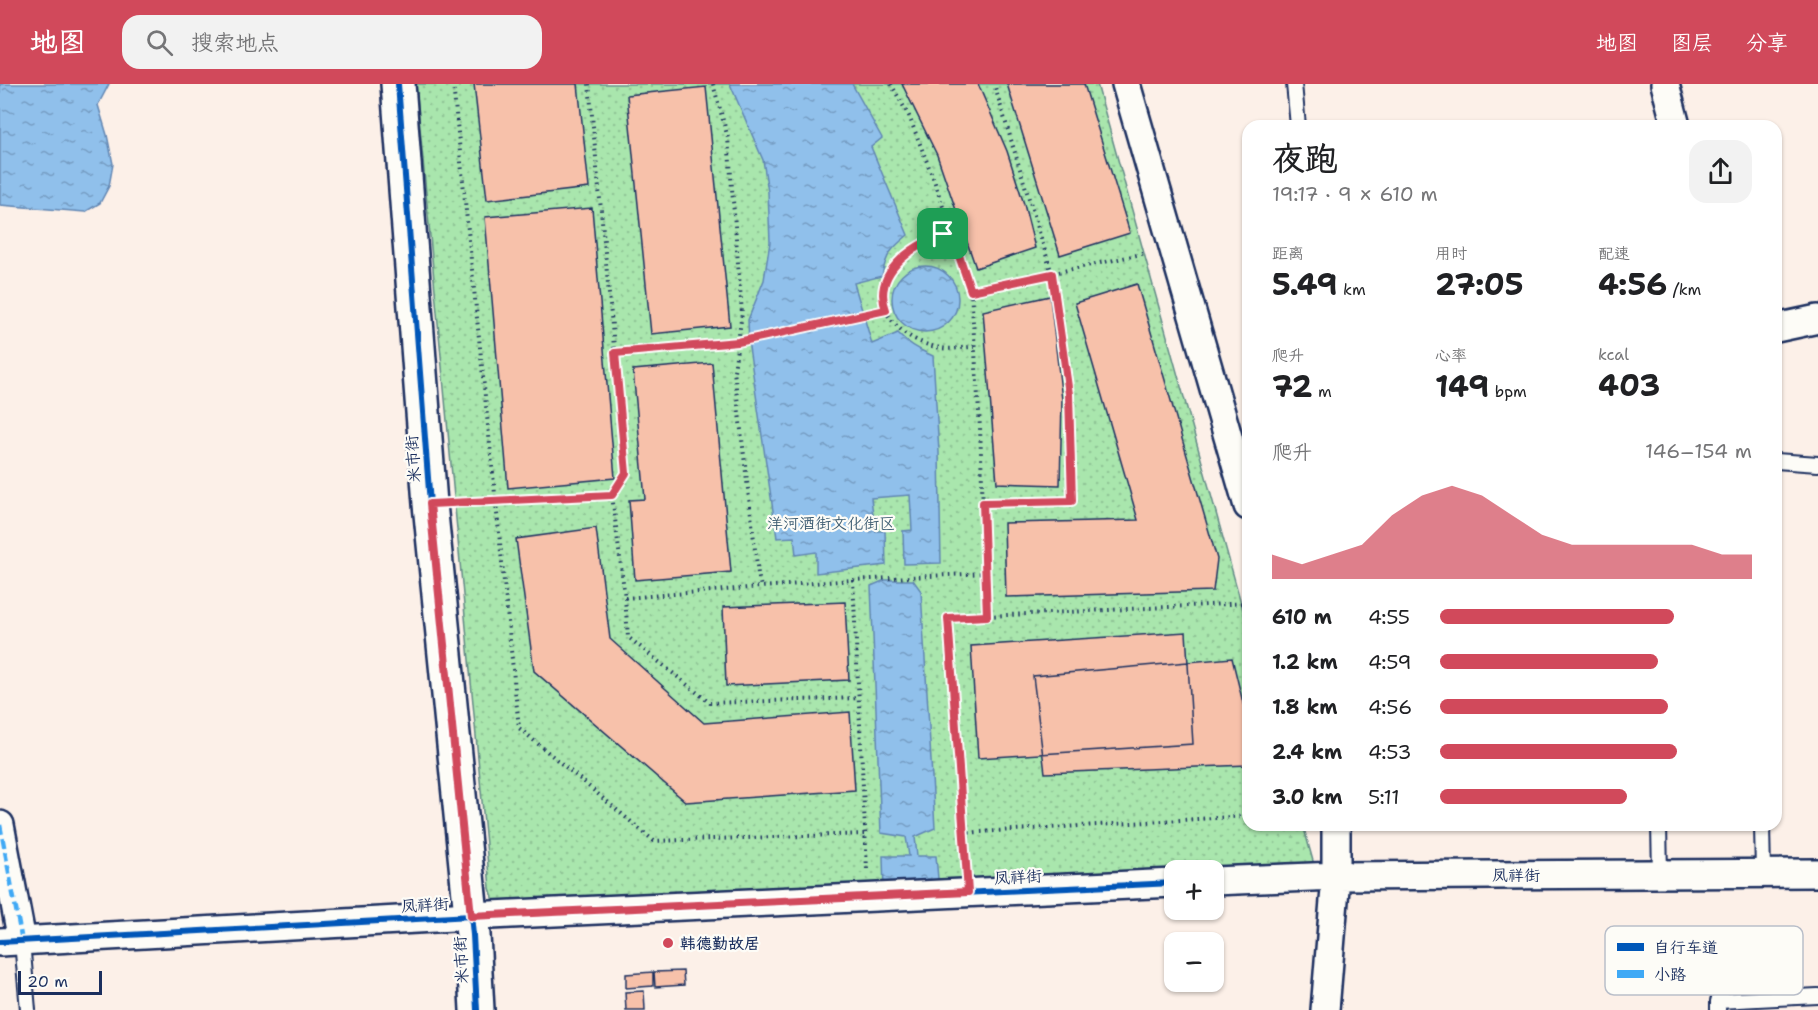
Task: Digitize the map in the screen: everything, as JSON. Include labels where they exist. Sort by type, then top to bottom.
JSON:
[{"type":"street","name":"米市街","points":[[398,84],[430,504],[471,916],[477,1010]]},
{"type":"street","points":[[1126,84],[1242,485]]},
{"type":"street","points":[[1665,84],[1674,120]]},
{"type":"street","points":[[1782,327],[1818,319]]},
{"type":"street","points":[[0,825],[11,942]]},
{"type":"street","points":[[1324,1010],[1336,871],[1337,831]]},
{"type":"street","name":"凤祥街","points":[[1224,880],[1336,871],[1818,873]]},
{"type":"street","name":"凤祥街","points":[[11,942],[471,916],[1164,883]]},
{"type":"lane","points":[[1294,84],[1297,120]]},
{"type":"lane","points":[[1782,461],[1818,464]]},
{"type":"lane","points":[[1659,831],[1660,874]]},
{"type":"lane","points":[[1762,831],[1763,873]]},
{"type":"lane","points":[[11,942],[28,1010]]},
{"type":"lane","points":[[1718,1010],[1718,1001],[1818,996]]},
{"type":"path","points":[[453,84],[519,728],[654,841],[866,834]]},
{"type":"path","points":[[589,84],[626,473],[612,495],[628,637],[710,703],[859,698]]},
{"type":"path","points":[[713,84],[728,138],[742,313],[734,372],[761,586]]},
{"type":"path","points":[[891,84],[909,116],[934,180],[971,291],[987,616]]},
{"type":"path","points":[[983,503],[1072,501],[1069,394],[1052,274],[994,84]]},
{"type":"path","points":[[951,232],[928,241],[900,259],[883,287],[882,299],[890,320],[903,332],[918,341],[942,348],[974,347]]},
{"type":"path","points":[[971,291],[1173,247]]},
{"type":"path","points":[[615,353],[738,342],[886,310]]},
{"type":"path","points":[[430,504],[612,495]]},
{"type":"path","points":[[624,598],[761,586],[986,573]]},
{"type":"path","points":[[853,580],[867,897]]},
{"type":"path","points":[[968,892],[948,618],[1242,603]]},
{"type":"path","points":[[963,833],[1242,816]]},
{"type":"green space","name":"洋河酒街文化街区","points":[[416,84],[1097,84],[1242,606],[1242,831],[1305,831],[1318,879],[1224,871],[1224,860],[1164,860],[1164,871],[500,920],[490,888]]},
{"type":"water","points":[[0,84],[109,84],[98,105],[113,164],[109,186],[100,203],[85,212],[0,205]]},
{"type":"water","points":[[730,84],[852,84],[882,138],[871,147],[908,235],[890,252],[882,276],[854,283],[872,344],[898,333],[914,346],[933,356],[939,452],[941,563],[904,564],[903,531],[912,530],[910,495],[871,498],[875,531],[885,531],[886,565],[816,573],[816,552],[796,555],[794,537],[777,538],[749,347],[748,320],[764,280],[770,242],[768,192],[763,160]]},
{"type":"water","points":[[925,266],[938,269],[948,276],[955,286],[958,299],[955,312],[948,322],[938,329],[925,332],[912,329],[902,322],[895,312],[892,299],[895,286],[902,276],[912,269]]},
{"type":"water","points":[[885,580],[913,580],[921,591],[935,828],[915,837],[917,856],[936,856],[939,890],[884,893],[883,856],[909,856],[906,837],[881,833],[871,586]]},
{"type":"building","points":[[474,84],[578,84],[589,188],[487,200]]},
{"type":"building","points":[[902,84],[978,84],[1007,151],[1035,248],[976,268],[937,155]]},
{"type":"building","points":[[1007,84],[1084,84],[1130,233],[1060,255]]},
{"type":"building","points":[[706,87],[730,326],[651,334],[627,95]]},
{"type":"building","points":[[592,208],[615,478],[508,488],[485,217]]},
{"type":"building","points":[[1137,284],[1217,559],[1213,591],[1006,597],[1004,523],[1138,520],[1075,303]]},
{"type":"building","points":[[1050,296],[1062,400],[1060,485],[997,483],[983,311]]},
{"type":"building","points":[[712,363],[731,572],[635,580],[629,500],[645,499],[633,370]]},
{"type":"building","points":[[596,528],[610,639],[704,723],[850,712],[855,790],[686,802],[534,671],[516,539]]},
{"type":"building","points":[[845,602],[849,680],[726,686],[723,607]]},
{"type":"building","points":[[1186,632],[1193,744],[978,758],[971,646]]},
{"type":"building","points":[[1232,658],[1242,699],[1242,765],[1045,773],[1033,676]]},
{"type":"building","points":[[683,971],[684,985],[655,987],[654,972]]},
{"type":"building","points":[[653,972],[653,986],[626,988],[626,974]]},
{"type":"building","points":[[644,991],[645,1010],[626,1010],[625,992]]},
{"type":"marked path","points":[[0,825],[22,941]]},
{"type":"cycle path","points":[[398,84],[430,504],[473,935],[477,1010]]},
{"type":"cycle path","points":[[0,942],[471,916],[1164,883]]},
{"type":"place","name":"韩德勤故居","points":[[668,943]]},
{"type":"route","points":[[951,232],[971,291],[1052,274],[1069,394],[1072,501],[983,503],[987,616],[948,618],[968,892],[471,916],[430,504],[612,495],[626,473],[615,353],[738,342],[886,310],[882,299],[883,287],[900,259],[917,247],[943,234],[951,232]]}]
